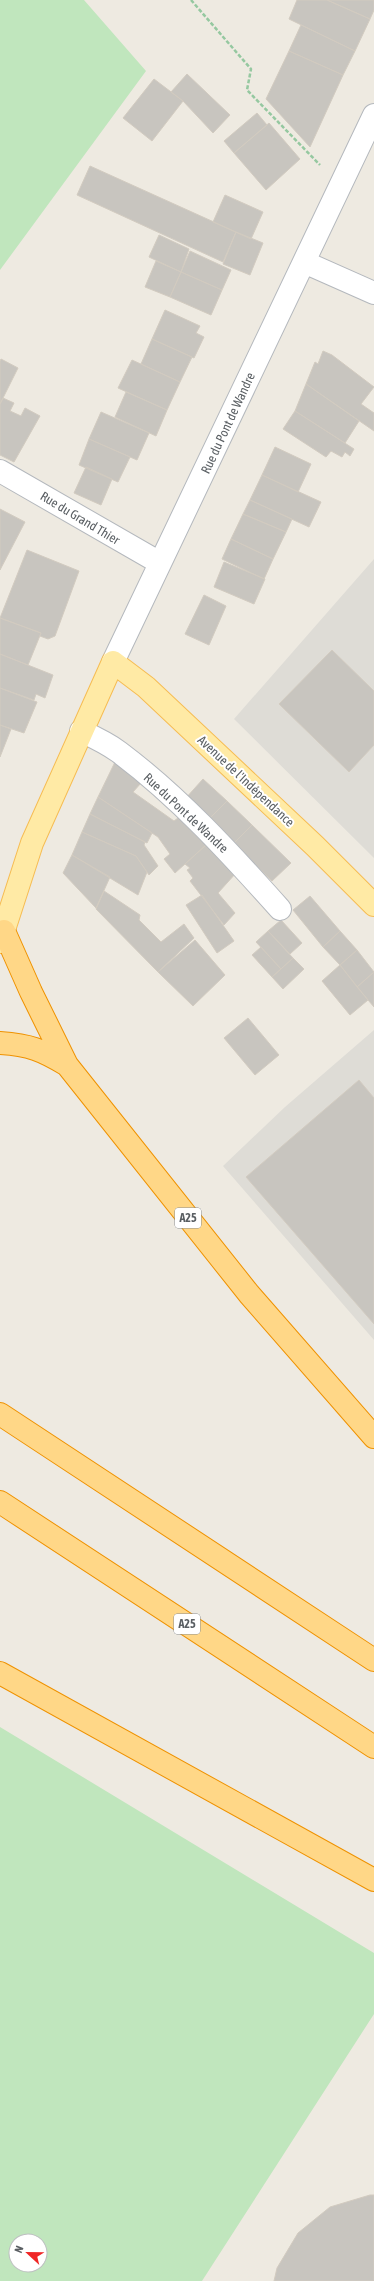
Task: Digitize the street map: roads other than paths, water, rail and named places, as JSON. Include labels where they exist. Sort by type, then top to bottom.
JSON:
[{"type":"highway","name":"A25","points":[[1,936],[31,992],[67,1065],[249,1294],[374,1437]]},
{"type":"highway","name":"A25","points":[[0,1043],[43,1051],[67,1065]]},
{"type":"highway","points":[[0,1414],[374,1660]]},
{"type":"highway","name":"A25","points":[[0,1502],[374,1747]]},
{"type":"highway","points":[[0,1673],[374,1880]]},
{"type":"main road","name":"Rue du Pont de Wandre","points":[[1,936],[32,843],[113,662]]},
{"type":"main road","name":"Avenue de l'Indépendance","points":[[113,662],[146,687],[315,846],[374,905]]},
{"type":"street","name":"Rue du Pont de Wandre","points":[[113,662],[374,115]]},
{"type":"street","points":[[304,262],[374,293]]},
{"type":"street","name":"Rue du Grand Thier","points":[[0,471],[160,563]]},
{"type":"street","name":"Rue du Pont de Wandre","points":[[82,731],[118,751],[177,800],[245,869],[280,908]]}]
